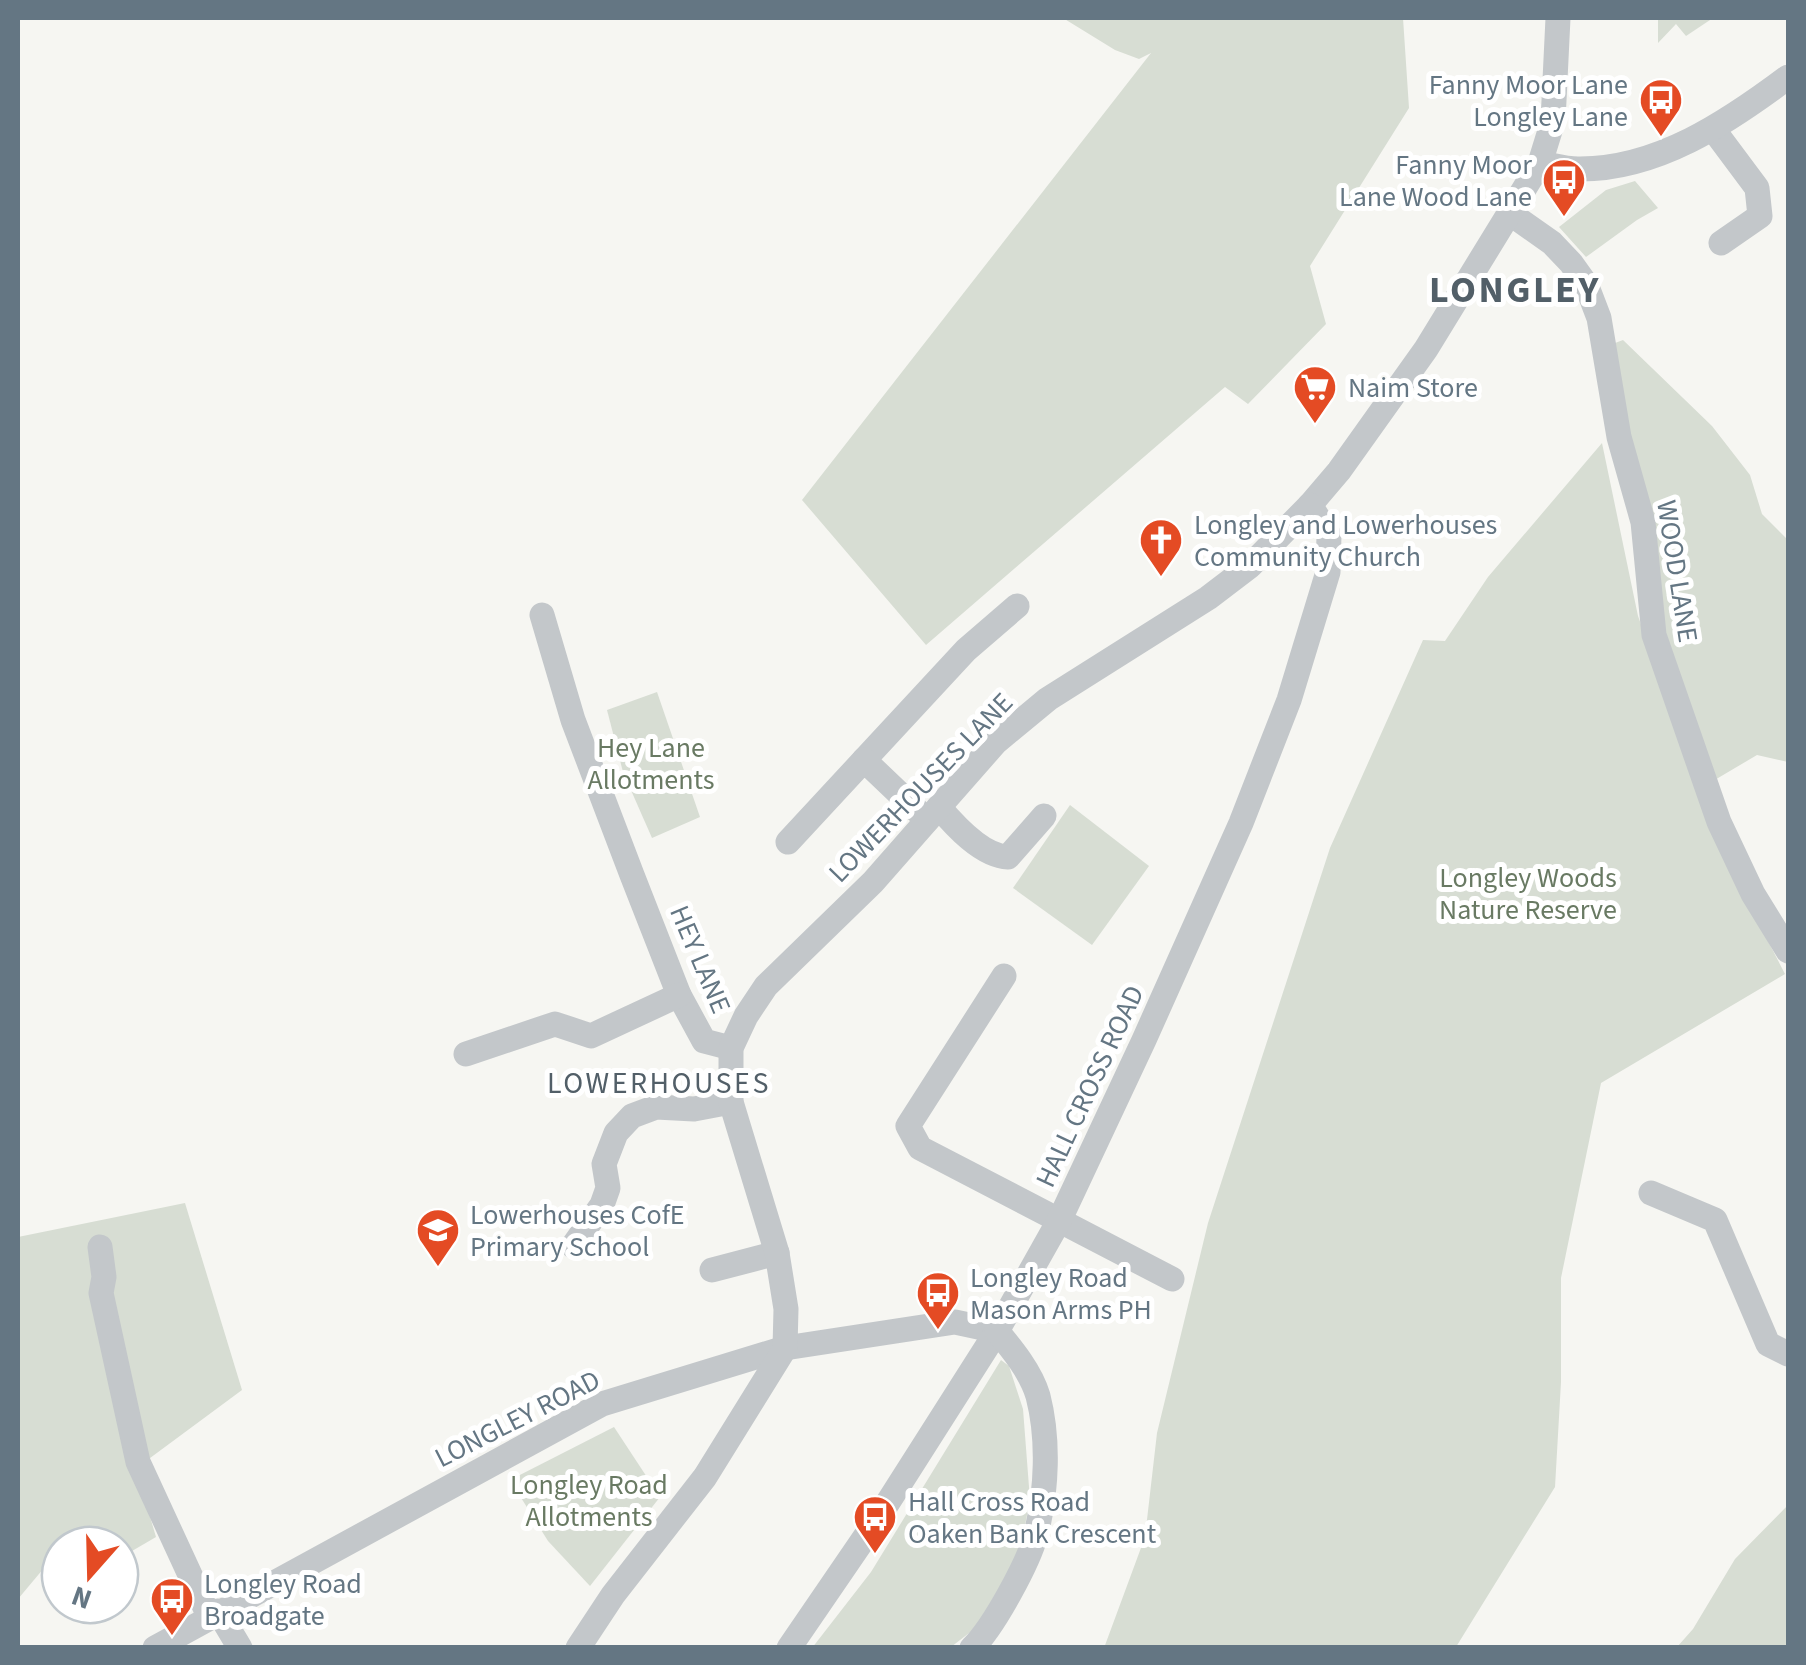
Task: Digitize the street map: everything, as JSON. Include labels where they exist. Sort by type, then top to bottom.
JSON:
[{"type":"street","name":"LOWERHOUSES LANE","points":[[730,1048],[766,986],[872,882],[996,742],[1048,699],[1208,598],[1250,566],[1310,506],[1382,415],[1540,163],[1553,121],[1558,18]]},
{"type":"street","points":[[1540,163],[1579,169],[1633,161],[1679,146],[1713,129],[1780,83],[1788,111]]},
{"type":"street","points":[[1713,129],[1757,188],[1760,216],[1721,242]]},
{"type":"street","name":"WOOD LANE","points":[[1510,214],[1552,242],[1571,263],[1586,284],[1600,318],[1619,438],[1643,522],[1654,635],[1719,822],[1753,894],[1788,951]]},
{"type":"street","name":"HALL CROSS ROAD","points":[[788,1648],[878,1518],[996,1331],[1060,1220],[1241,824],[1289,700],[1328,572],[1329,535],[1310,506]]},
{"type":"street","points":[[788,842],[966,650],[1017,606]]},
{"type":"street","name":"HEY LANE","points":[[542,615],[573,720],[679,995],[704,1041],[730,1048]]},
{"type":"street","points":[[864,760],[933,814],[1002,858],[1008,857],[1044,816]]},
{"type":"street","points":[[1004,976],[908,1126],[920,1148],[1172,1280]]},
{"type":"street","points":[[466,1054],[555,1024],[591,1036],[679,995]]},
{"type":"street","points":[[578,1648],[613,1594],[705,1477],[785,1348],[786,1309],[776,1254],[731,1102],[730,1048]]},
{"type":"street","points":[[573,1246],[602,1205],[608,1188],[604,1164],[616,1134],[632,1116],[656,1106],[694,1109],[731,1102]]},
{"type":"street","points":[[1651,1192],[1715,1220],[1768,1344],[1788,1354]]},
{"type":"street","points":[[100,1247],[102,1293],[138,1462],[213,1614],[240,1648]]},
{"type":"street","points":[[712,1270],[776,1254]]},
{"type":"street","name":"LONGLEY ROAD","points":[[155,1648],[602,1404],[785,1348],[955,1322],[996,1331]]},
{"type":"street","points":[[972,1648],[1003,1605],[1036,1536],[1046,1455],[1037,1393],[1015,1352],[996,1331]]},
{"type":"green space","points":[[1063,18],[1403,18],[1409,108],[1310,266],[1326,324],[1248,404],[1225,387],[926,645],[802,500],[1151,53],[1139,59],[1115,50]]},
{"type":"green space","points":[[1658,18],[1713,18],[1686,36],[1676,24],[1658,43]]},
{"type":"green space","points":[[1635,181],[1658,208],[1586,257],[1559,227],[1606,190]]},
{"type":"green space","points":[[1623,340],[1712,426],[1750,475],[1762,514],[1788,540],[1788,762],[1757,755],[1713,781],[1657,623],[1602,348]]},
{"type":"green space","name":"Longley Woods Nature Reserve","points":[[1602,443],[1638,616],[1743,893],[1785,974],[1601,1083],[1561,1278],[1555,1487],[1456,1647],[1104,1648],[1145,1537],[1157,1433],[1208,1223],[1330,848],[1423,640],[1445,641],[1488,577]]},
{"type":"green space","name":"Hey Lane Allotments","points":[[657,692],[700,817],[652,838],[623,772],[607,710]]},
{"type":"green space","points":[[1070,805],[1149,866],[1092,945],[1013,888]]},
{"type":"green space","points":[[185,1203],[242,1390],[146,1461],[145,1500],[156,1537],[140,1546],[140,1525],[40,1525],[40,1573],[18,1599],[18,1237]]},
{"type":"green space","points":[[1001,1360],[1009,1366],[1023,1409],[1030,1500],[1020,1550],[1000,1591],[973,1630],[951,1647],[812,1648],[871,1572]]},
{"type":"green space","name":"Longley Road Allotments","points":[[614,1427],[660,1497],[590,1586],[548,1541],[510,1480]]},
{"type":"green space","points":[[1788,1505],[1788,1647],[1677,1647],[1693,1629],[1735,1559]]},
{"type":"place","name":"Fanny Moor Lane Longley Lane","points":[[1661,138]]},
{"type":"place","name":"Fanny Moor Lane Wood Lane","points":[[1564,218]]},
{"type":"place","name":"Naim Store","points":[[1315,425]]},
{"type":"place","name":"Longley and Lowerhouses Community Church","points":[[1161,578]]},
{"type":"place","name":"Lowerhouses CofE Primary School","points":[[438,1268]]},
{"type":"place","name":"Longley Road Mason Arms PH","points":[[938,1331]]},
{"type":"place","name":"Hall Cross Road Oaken Bank Crescent","points":[[875,1555]]},
{"type":"place","name":"Longley Road Broadgate","points":[[172,1637]]},
{"type":"district","name":"LONGLEY","points":[[1515,289]]},
{"type":"district","name":"LOWERHOUSES","points":[[659,1083]]}]
